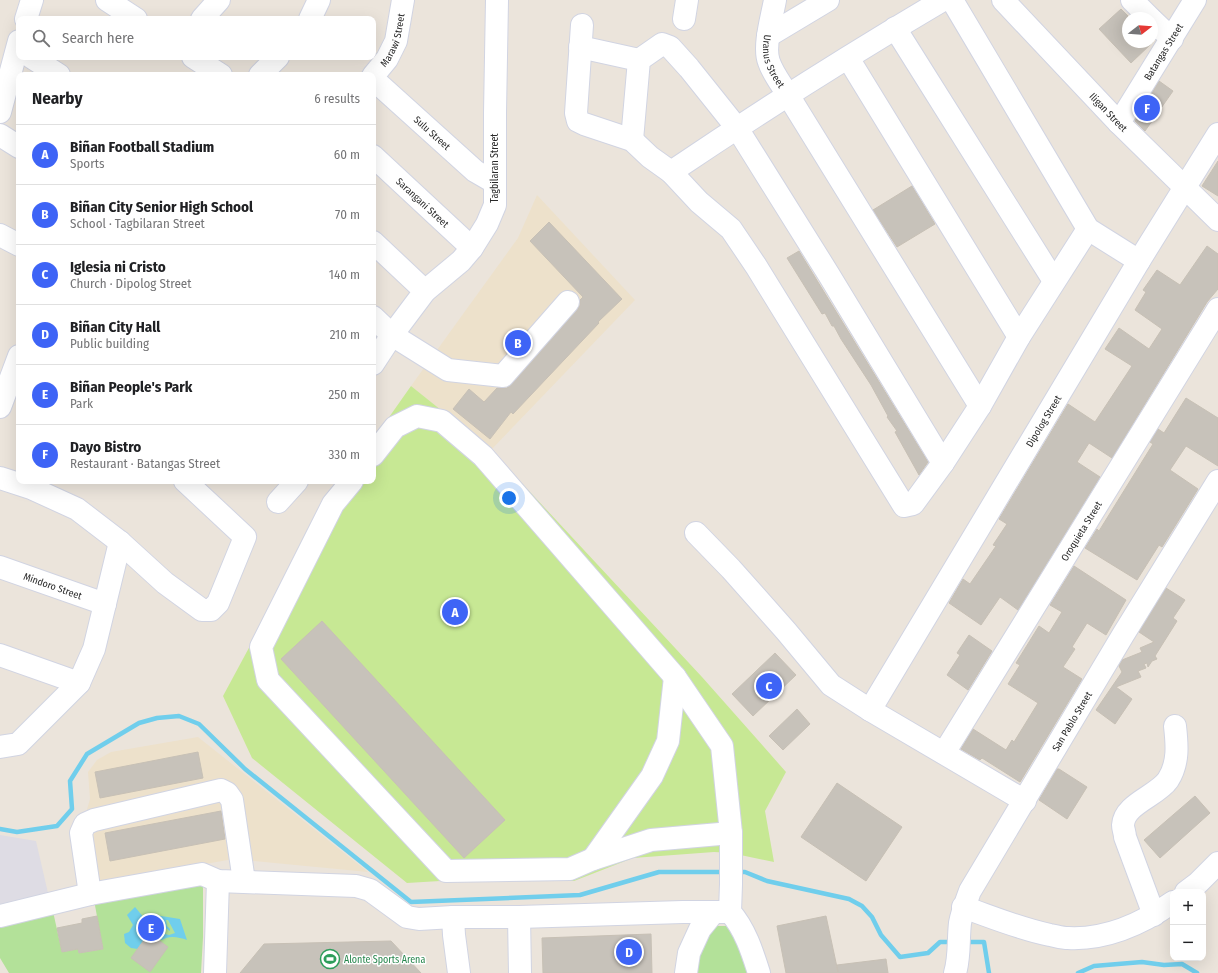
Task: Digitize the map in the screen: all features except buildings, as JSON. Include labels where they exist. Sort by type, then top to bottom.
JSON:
[{"type":"street","points":[[27,16],[32,0]]},
{"type":"street","points":[[107,0],[131,16]]},
{"type":"street","points":[[205,16],[218,0]]},
{"type":"street","points":[[311,16],[319,0]]},
{"type":"street","name":"Marawi Street","points":[[376,73],[388,59],[396,41],[403,0]]},
{"type":"street","name":"Tagbilaran Street","points":[[376,359],[392,335],[426,291],[461,262],[472,248],[487,224],[495,204],[494,182],[497,0]]},
{"type":"street","name":"Uranus Street","points":[[775,0],[768,36],[767,55],[769,63],[980,406]]},
{"type":"street","points":[[768,36],[828,0]]},
{"type":"street","points":[[671,172],[788,95],[895,28],[943,0]]},
{"type":"street","points":[[952,0],[1088,229],[1139,262]]},
{"type":"street","name":"Iligan Street","points":[[1003,0],[1119,123],[1218,220]]},
{"type":"street","points":[[1132,0],[1144,12]]},
{"type":"street","name":"Batangas Street","points":[[1119,123],[1195,0]]},
{"type":"street","points":[[582,25],[576,113],[578,121],[632,140],[650,157],[671,172],[699,202],[732,229],[904,506],[913,504],[943,463],[980,406],[1054,281],[1088,229]]},
{"type":"street","points":[[1158,26],[1172,39]]},
{"type":"street","points":[[895,28],[1054,281]]},
{"type":"street","points":[[580,47],[639,60],[662,44],[670,47],[689,68],[737,128],[829,275],[943,463]]},
{"type":"street","points":[[848,58],[1020,337]]},
{"type":"street","points":[[0,112],[18,60]]},
{"type":"street","points":[[38,60],[55,72]]},
{"type":"street","points":[[198,60],[216,72]]},
{"type":"street","points":[[263,72],[275,60]]},
{"type":"street","points":[[632,140],[639,60]]},
{"type":"street","name":"Sulu Street","points":[[376,80],[475,171],[494,182]]},
{"type":"street","name":"Dipolog Street","points":[[870,710],[1139,262],[1218,134]]},
{"type":"street","points":[[0,135],[16,145]]},
{"type":"street","name":"Sarangani Street","points":[[376,159],[472,248]]},
{"type":"street","points":[[0,235],[16,243]]},
{"type":"street","points":[[376,245],[426,291]]},
{"type":"street","points":[[376,321],[392,335],[448,370],[503,376],[568,302]]},
{"type":"street","name":"Oroquieta Street","points":[[944,753],[1218,309]]},
{"type":"street","points":[[8,396],[16,367]]},
{"type":"street","points":[[376,451],[396,427],[417,416],[442,421],[484,456],[675,677],[722,746],[731,843],[731,884],[721,912],[700,929],[689,953],[686,973]]},
{"type":"street","points":[[0,478],[16,483]]},
{"type":"street","name":"San Pablo Street","points":[[956,968],[962,916],[970,891],[1218,480]]},
{"type":"street","points":[[19,484],[31,488],[77,509],[120,542],[165,583],[202,610],[211,610],[218,602],[245,537],[188,484]]},
{"type":"street","points":[[278,502],[292,484]]},
{"type":"street","points":[[350,484],[333,504],[262,647],[268,680],[446,871],[570,869],[593,859],[651,840],[731,843]]},
{"type":"street","points":[[696,533],[741,580],[831,685],[870,710],[1024,801]]},
{"type":"street","points":[[0,747],[18,744],[78,683],[94,648],[120,542]]},
{"type":"street","name":"Mindoro Street","points":[[0,567],[105,604]]},
{"type":"street","points":[[0,655],[78,683]]},
{"type":"street","points":[[593,859],[652,776],[668,741],[675,677]]},
{"type":"street","points":[[1154,915],[1125,837],[1123,825],[1125,816],[1131,809],[1158,790],[1168,780],[1176,758],[1178,747],[1175,726]]},
{"type":"street","points":[[90,894],[81,833],[85,824],[94,820],[221,790],[227,793],[232,800],[244,881]]},
{"type":"street","points":[[1190,889],[1218,863]]},
{"type":"street","points":[[0,916],[90,894],[202,874],[218,881],[356,886],[370,890],[407,917],[419,919],[453,917],[518,917],[721,912],[738,921],[750,946],[759,973]]},
{"type":"street","points":[[216,973],[218,881]]},
{"type":"street","points":[[962,916],[1068,938],[1097,936],[1117,931],[1154,915],[1170,904]]},
{"type":"street","points":[[453,917],[459,973]]},
{"type":"street","points":[[518,917],[520,973]]},
{"type":"shaded area","points":[[537,195],[635,300],[491,450],[411,386],[518,238]]},
{"type":"shaded area","points":[[198,737],[368,872],[233,859],[84,886],[86,813],[90,799],[88,772],[97,760],[111,752]]},
{"type":"shaded area","points":[[0,835],[36,841],[48,893],[0,904]]},
{"type":"green space","points":[[411,386],[491,450],[702,677],[786,772],[765,811],[774,862],[731,853],[714,852],[633,858],[574,881],[440,881],[407,883],[252,758],[223,696],[292,568],[342,484],[376,484],[376,436]]},
{"type":"green space","points":[[203,881],[203,937],[201,973],[9,973],[0,958],[0,920],[52,907],[62,952],[78,949],[79,953],[103,949],[94,900]]},
{"type":"green space","points":[[717,926],[727,926],[735,936],[747,973],[696,973],[705,942]]},
{"type":"water","points":[[135,907],[145,919],[155,915],[180,919],[187,940],[168,937],[162,940],[149,933],[138,949],[131,948],[125,943],[124,934],[129,932],[133,925],[127,915]],"holes":[[[150,920],[157,923],[161,927],[163,926],[170,931],[167,926],[166,920],[168,920],[175,933],[169,935],[165,934],[163,931],[159,933],[149,922]]]},
{"type":"waterway","points":[[0,829],[17,832],[57,826],[72,809],[70,781],[87,754],[139,723],[157,718],[179,716],[199,724],[245,769],[411,902],[580,895],[659,872],[726,872]]},
{"type":"waterway","points":[[737,872],[745,872],[767,881],[849,899],[862,906],[872,917],[881,935],[900,957],[928,953],[940,942],[952,942]]},
{"type":"waterway","points":[[964,942],[984,942],[989,973]]},
{"type":"waterway","points":[[1078,973],[1094,966],[1142,962],[1164,965],[1182,964],[1197,973]]},
{"type":"place","name":"Dayo Bistro","points":[[1147,108]]},
{"type":"place","name":"Biñan City Senior High School","points":[[518,343]]},
{"type":"place","name":"Biñan Football Stadium","points":[[455,612]]},
{"type":"place","name":"Iglesia ni Cristo","points":[[769,686]]},
{"type":"place","name":"Biñan People's Park","points":[[151,928]]},
{"type":"place","name":"Biñan City Hall","points":[[629,952]]},
{"type":"place","name":"Alonte Sports Arena","points":[[330,959]]}]
